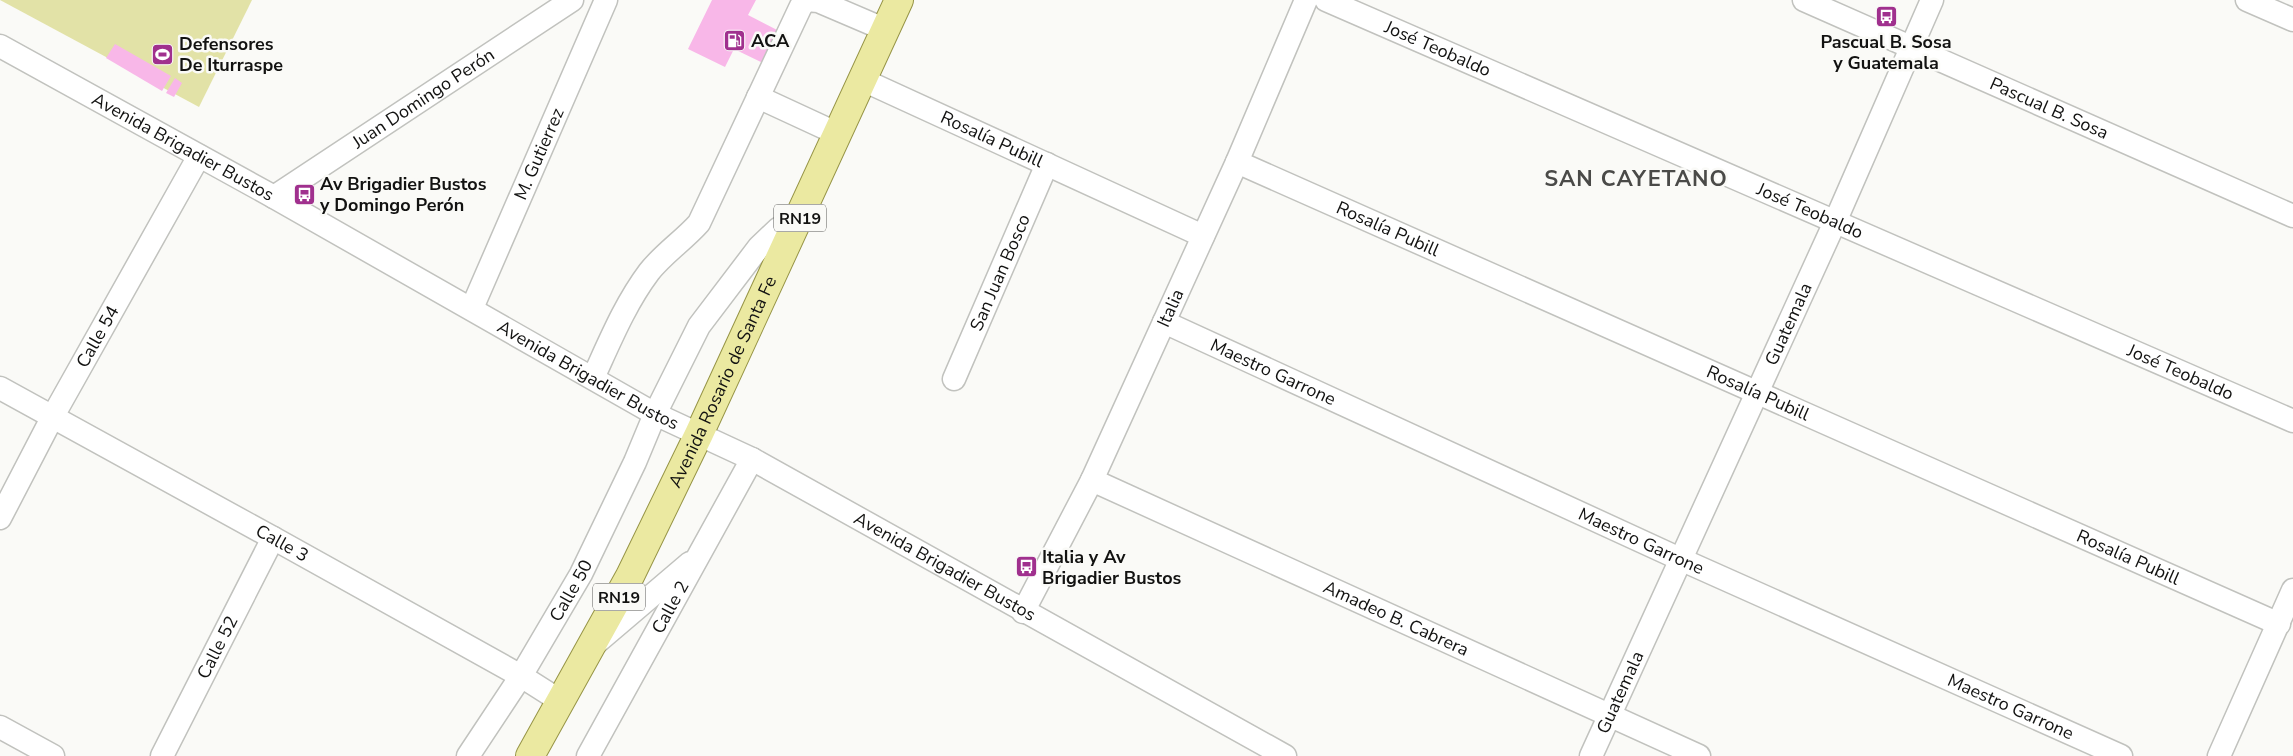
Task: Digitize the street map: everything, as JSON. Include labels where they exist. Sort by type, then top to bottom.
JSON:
[{"type":"main road","name":"Avenida Rosario de Santa Fe","points":[[530,756],[562,702],[630,576],[699,434],[899,0]]},
{"type":"street","name":"Juan Domingo Perón","points":[[274,197],[572,0]]},
{"type":"street","name":"M. Gutierrez","points":[[472,308],[606,0]]},
{"type":"street","points":[[593,378],[626,307],[650,270],[686,239],[699,223],[801,6],[807,0],[818,1],[886,30]]},
{"type":"street","name":"Italia","points":[[1023,612],[1092,480],[1237,162],[1306,0]]},
{"type":"street","name":"José Teobaldo","points":[[1326,0],[2293,421]]},
{"type":"street","name":"Pascual B. Sosa","points":[[1804,0],[2293,216]]},
{"type":"street","name":"Guatemala","points":[[1591,756],[1758,393],[1932,0]]},
{"type":"street","points":[[2248,0],[2293,20]]},
{"type":"street","name":"Avenida Brigadier Bustos","points":[[0,46],[472,308],[655,414],[752,459],[1023,612],[1285,756]]},
{"type":"street","name":"Rosalía Pubill","points":[[863,80],[1203,236]]},
{"type":"street","points":[[758,97],[838,134]]},
{"type":"street","name":"Calle 54","points":[[0,518],[54,416],[199,156]]},
{"type":"street","name":"Rosalía Pubill","points":[[1237,162],[2279,624]]},
{"type":"street","name":"San Juan Bosco","points":[[954,379],[1047,164]]},
{"type":"street","name":"Calle 50","points":[[468,756],[521,676],[581,574],[635,462],[655,414],[699,326],[759,247],[778,229],[800,216]]},
{"type":"street","name":"Maestro Garrone","points":[[1164,322],[1680,560],[2121,756]]},
{"type":"street","name":"Calle 3","points":[[0,388],[54,416],[521,676],[562,702]]},
{"type":"street","name":"Calle 2","points":[[588,756],[752,459]]},
{"type":"street","name":"Amadeo B. Cabrera","points":[[1092,480],[1699,756]]},
{"type":"street","name":"Calle 52","points":[[162,756],[273,538]]},
{"type":"street","points":[[592,646],[701,553]]},
{"type":"street","points":[[2219,756],[2293,590]]},
{"type":"street","points":[[0,727],[53,756]]},
{"type":"green space","name":"Defensores De Iturraspe","points":[[0,0],[252,0],[199,107]]},
{"type":"building","name":"ACA","points":[[712,0],[756,0],[748,15],[783,33],[767,65],[734,49],[725,67],[688,49]]},
{"type":"building","points":[[115,44],[171,76],[162,91],[106,58]]},
{"type":"building","points":[[175,78],[182,83],[174,97],[166,93]]},
{"type":"place","name":"Pascual B. Sosa y Guatemala","points":[[1886,17]]},
{"type":"place","name":"ACA","points":[[735,41]]},
{"type":"place","name":"Defensores De Iturraspe","points":[[163,54]]},
{"type":"place","name":"Av Brigadier Bustos y Domingo Perón","points":[[304,194]]},
{"type":"place","name":"Italia y Av Brigadier Bustos","points":[[1026,567]]},
{"type":"district","name":"SAN CAYETANO","points":[[1636,178]]}]
